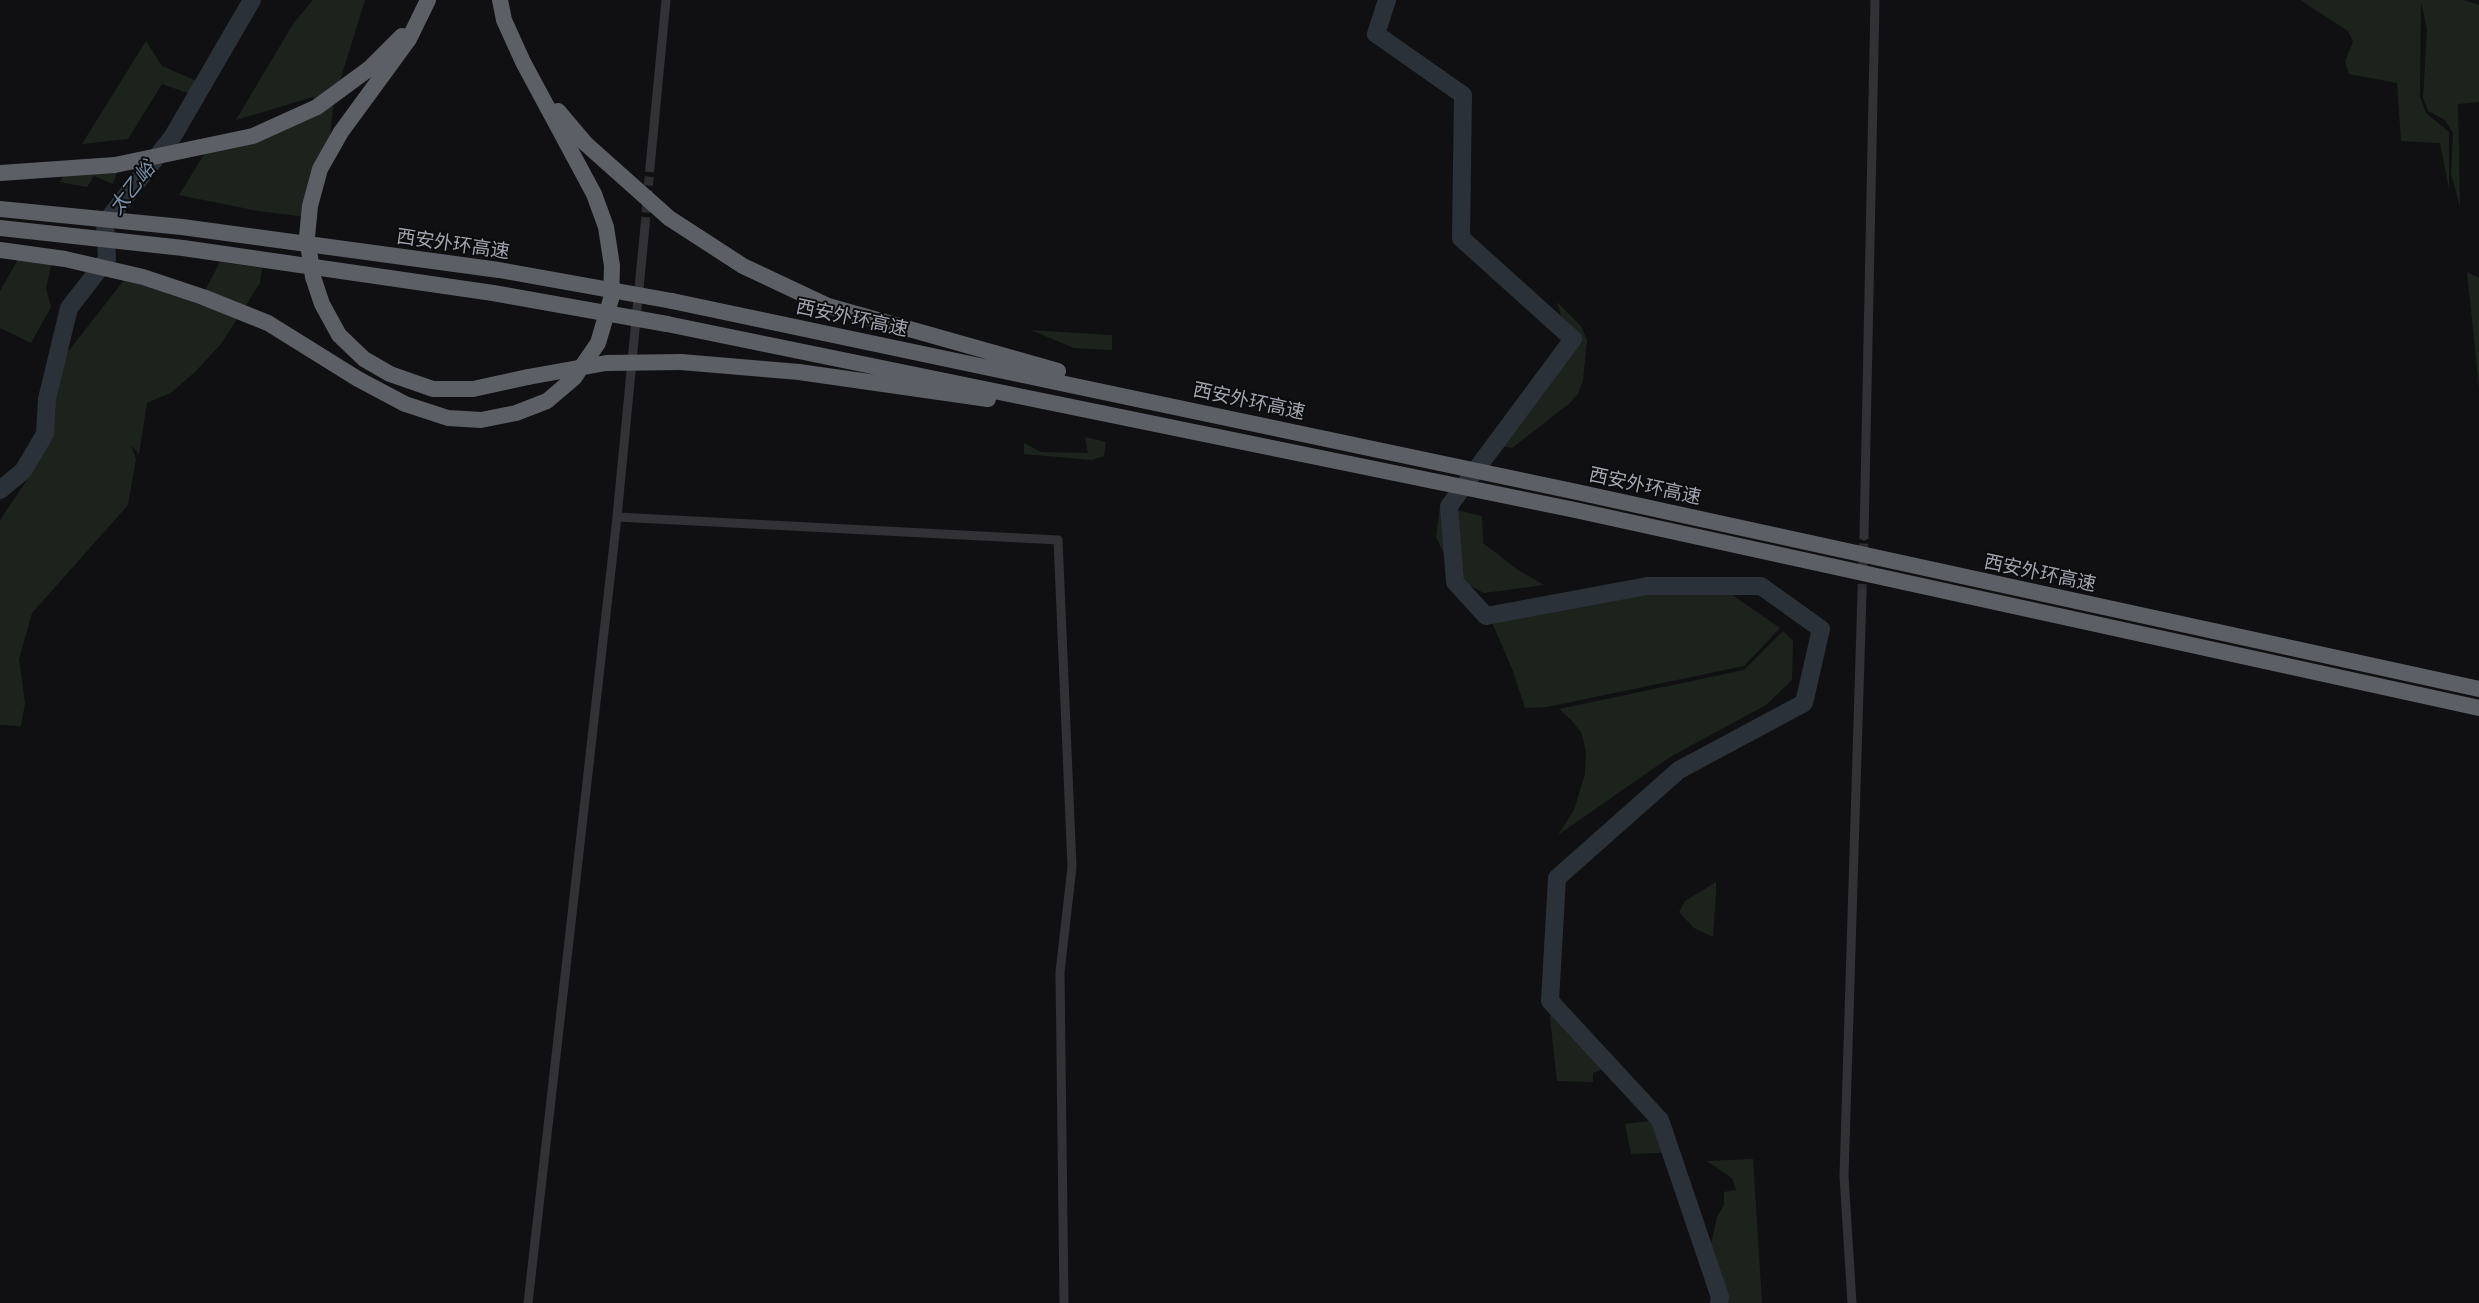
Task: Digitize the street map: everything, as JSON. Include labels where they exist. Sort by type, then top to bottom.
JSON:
[{"type":"highway","points":[[0,173],[114,165],[253,136],[317,107],[370,68],[402,36],[424,0]]},
{"type":"highway","points":[[428,0],[410,39],[341,132],[320,169],[310,206],[307,237],[313,277],[322,304],[339,335],[364,358],[390,374],[433,389],[472,389],[528,377],[606,364],[681,362],[808,373],[1221,436]]},
{"type":"highway","points":[[0,250],[65,259],[143,277],[203,297],[268,323],[358,379],[405,404],[448,418],[481,420],[516,413],[548,401],[574,378],[598,343],[611,299],[612,266],[606,227],[594,194],[524,62],[504,20],[500,0]]},
{"type":"highway","points":[[524,62],[562,116],[604,161],[669,218],[743,266],[828,306],[962,345],[1231,418]]},
{"type":"highway","name":"西安外环高速","points":[[0,208],[182,226],[499,270],[672,301],[1514,478],[2479,689]]},
{"type":"highway","name":"西安外环高速","points":[[0,228],[193,249],[493,293],[667,324],[1511,496],[2479,708]]},
{"type":"street","points":[[650,167],[666,0]]},
{"type":"street","points":[[1864,536],[1875,0]]},
{"type":"street","points":[[528,1303],[617,517],[644,226]]},
{"type":"street","points":[[617,517],[1058,540],[1072,867],[1060,972],[1064,1303]]},
{"type":"street","points":[[1852,1303],[1844,1176],[1862,593]]},
{"type":"shaded area","points":[[313,0],[365,0],[334,100],[326,174],[314,218],[258,211],[179,195],[210,145],[316,112],[313,97],[236,120],[293,24]]},
{"type":"shaded area","points":[[2300,0],[2463,0],[2479,5],[2479,102],[2458,104],[2460,207],[2451,174],[2453,133],[2445,120],[2428,111],[2423,98],[2427,29],[2421,2],[2420,97],[2426,113],[2449,132],[2449,189],[2440,143],[2401,141],[2397,83],[2349,74],[2345,61],[2353,42],[2348,31]]},
{"type":"shaded area","points":[[146,41],[162,66],[206,85],[193,95],[162,84],[128,139],[82,144]]},
{"type":"shaded area","points":[[121,161],[113,184],[94,176],[87,187],[60,182],[69,166]]},
{"type":"shaded area","points":[[20,256],[52,261],[46,288],[51,307],[31,343],[0,328],[0,291]]},
{"type":"shaded area","points":[[220,262],[262,268],[260,283],[221,344],[196,371],[172,392],[147,403],[139,454],[131,445],[136,459],[128,505],[32,613],[19,659],[25,703],[21,726],[0,725],[0,520],[33,471],[57,394],[66,354],[125,279],[198,304]]},
{"type":"shaded area","points":[[2467,272],[2479,278],[2479,389],[2471,310]]},
{"type":"shaded area","points":[[1557,302],[1581,326],[1587,340],[1583,380],[1578,394],[1570,403],[1512,448],[1488,444],[1536,402],[1561,367],[1566,331]]},
{"type":"shaded area","points":[[1031,330],[1112,335],[1112,350],[1074,348]]},
{"type":"shaded area","points":[[1085,437],[1106,442],[1104,456],[1092,460],[1024,454],[1024,443],[1041,452],[1088,453]]},
{"type":"shaded area","points":[[1440,506],[1482,516],[1483,543],[1518,570],[1544,585],[1484,593],[1455,578],[1436,537]]},
{"type":"shaded area","points":[[1698,581],[1731,594],[1780,628],[1744,666],[1547,707],[1525,708],[1513,671],[1487,611],[1494,613],[1555,608]]},
{"type":"shaded area","points":[[1783,631],[1793,641],[1792,680],[1766,705],[1670,757],[1558,835],[1574,810],[1585,774],[1586,751],[1581,732],[1559,709],[1744,670]]},
{"type":"shaded area","points":[[1716,882],[1713,937],[1694,928],[1679,912],[1685,901]]},
{"type":"shaded area","points":[[1551,1003],[1607,1067],[1593,1073],[1593,1082],[1557,1081],[1550,1018]]},
{"type":"shaded area","points":[[1658,1120],[1676,1152],[1631,1154],[1625,1124]]},
{"type":"shaded area","points":[[1753,1159],[1762,1303],[1721,1303],[1711,1256],[1711,1244],[1717,1217],[1724,1205],[1724,1192],[1736,1190],[1732,1178],[1707,1161]]},
{"type":"waterway","name":"太乙峪","points":[[0,490],[23,471],[45,434],[47,399],[69,308],[107,259],[105,223],[173,136],[252,0]]},
{"type":"waterway","points":[[1387,0],[1376,34],[1463,95],[1461,238],[1573,339],[1449,506],[1455,582],[1486,616],[1647,586],[1761,586],[1821,629],[1804,703],[1679,770],[1557,878],[1550,1001],[1660,1120],[1720,1297],[1719,1303]]},
{"type":"tunnel","points":[[645,226],[650,167]]},
{"type":"tunnel","points":[[1862,593],[1864,536]]}]
